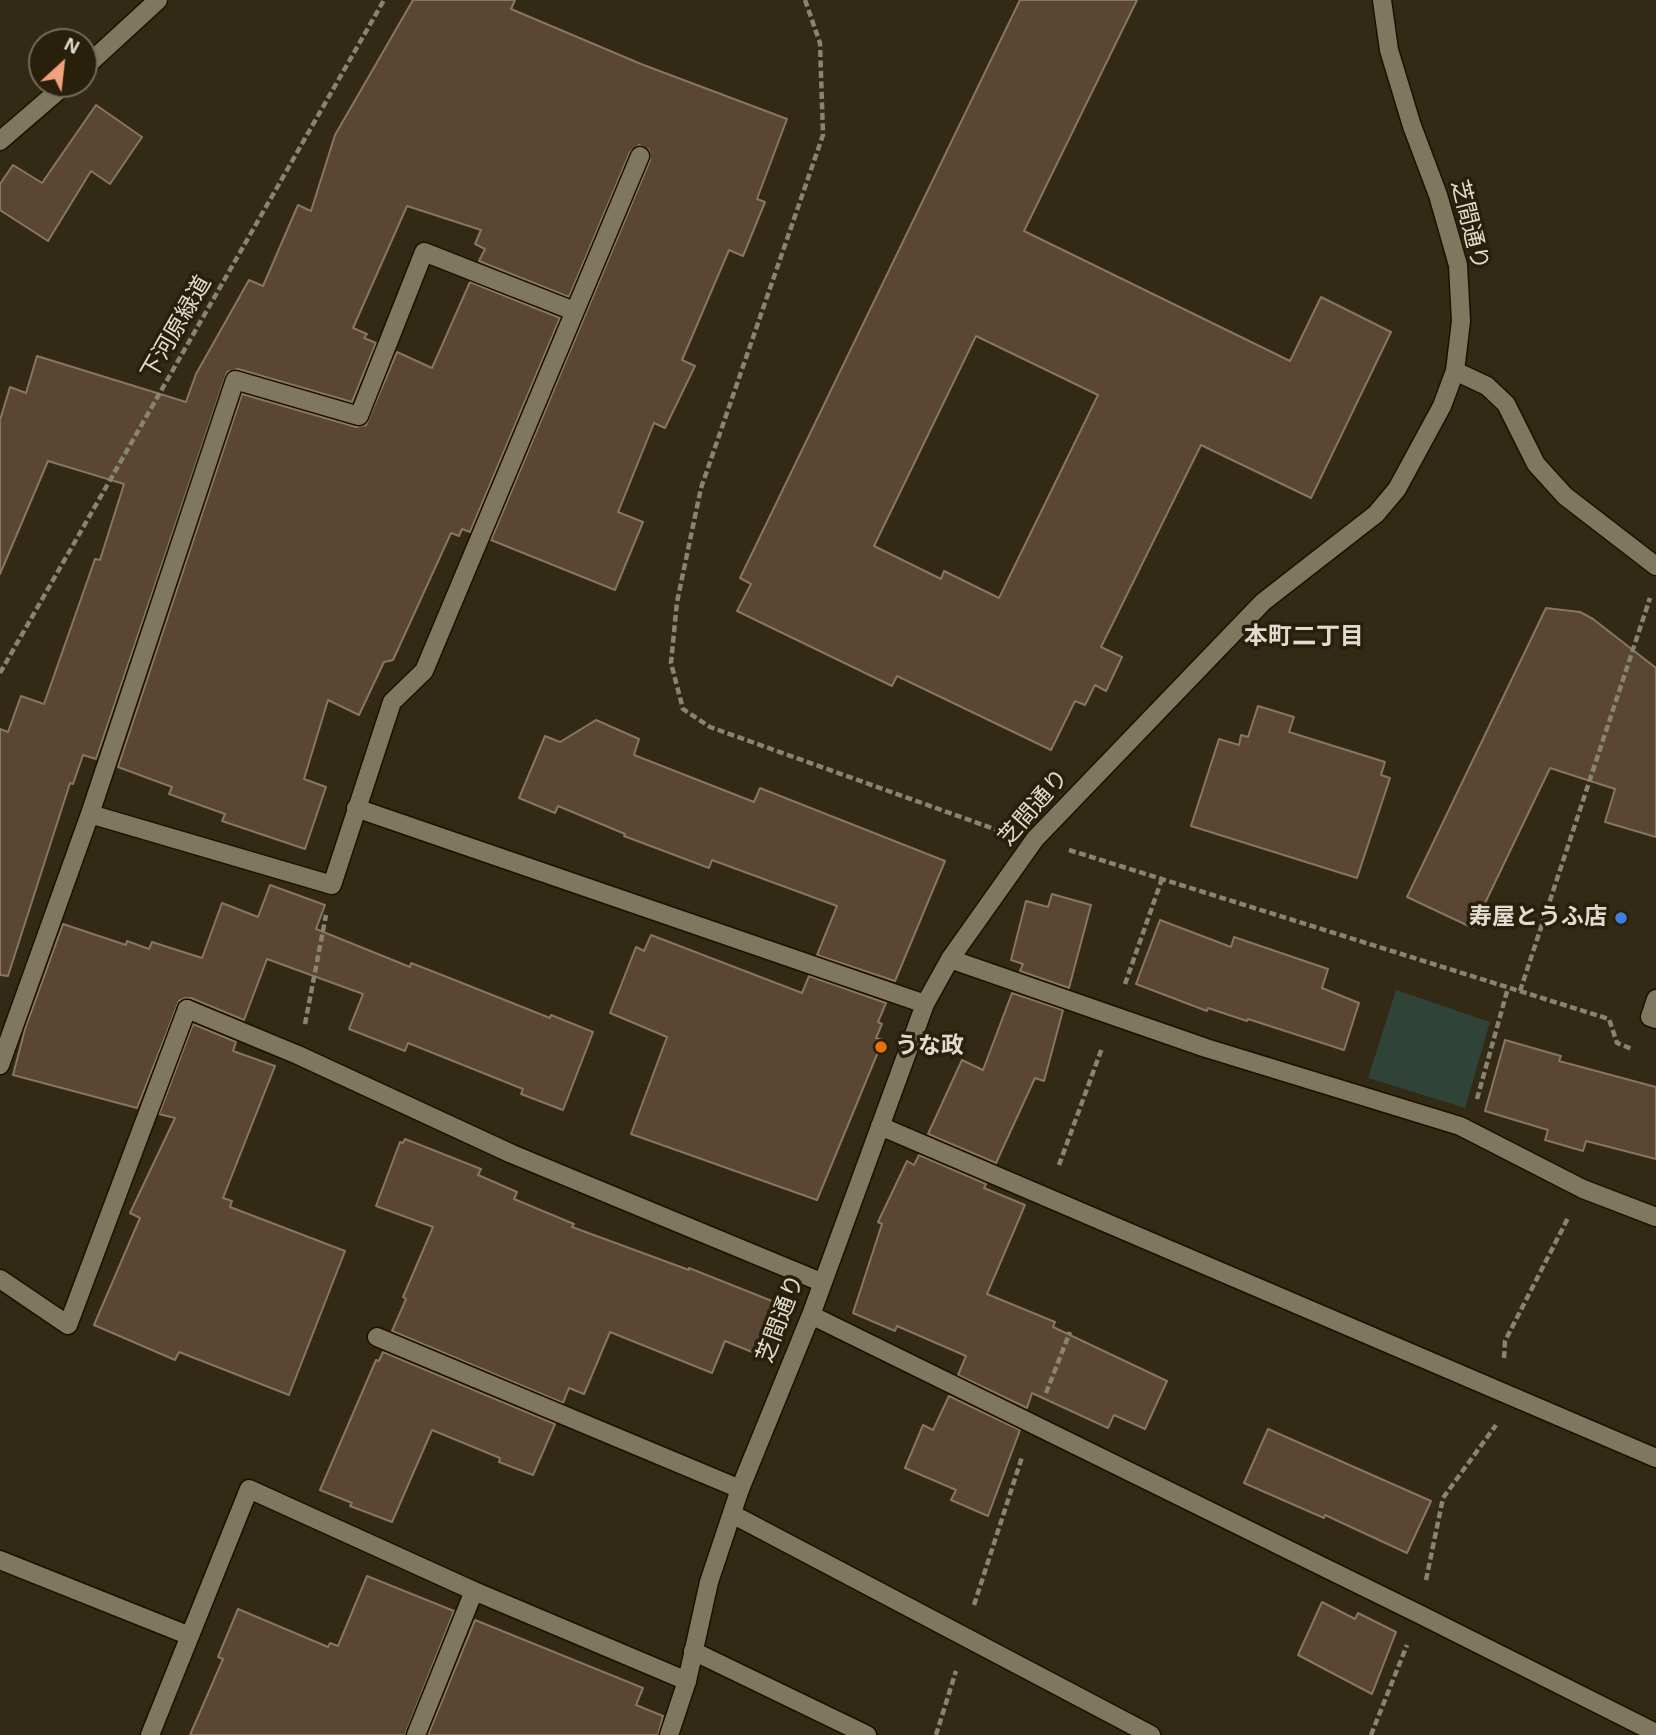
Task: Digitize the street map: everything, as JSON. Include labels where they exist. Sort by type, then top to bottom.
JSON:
[{"type":"street","points":[[98,55],[158,0]]},
{"type":"street","name":"芝間通り","points":[[669,1735],[687,1681],[709,1582],[740,1489],[811,1315],[925,1004],[950,959],[1035,839],[1263,602],[1376,514],[1397,489],[1442,406],[1455,371],[1461,321],[1458,265],[1438,195],[1412,126],[1389,50],[1382,0]]},
{"type":"street","points":[[0,141],[50,98]]},
{"type":"street","points":[[90,814],[332,885],[391,702],[424,671],[640,156]]},
{"type":"street","points":[[0,1065],[90,814],[235,380],[359,416],[424,252],[574,311]]},
{"type":"street","points":[[1455,371],[1487,386],[1506,404],[1536,464],[1565,496],[1656,566]]},
{"type":"street","points":[[356,808],[925,1004]]},
{"type":"street","points":[[950,959],[1206,1048],[1468,1130],[1583,1189],[1656,1217]]},
{"type":"street","points":[[1656,999],[1650,1017],[1656,1019]]},
{"type":"street","points":[[0,1279],[68,1325],[187,1009],[298,1055],[512,1154],[821,1283]]},
{"type":"street","points":[[880,1126],[1656,1458]]},
{"type":"street","points":[[811,1315],[1419,1614],[1656,1734]]},
{"type":"street","points":[[377,1337],[740,1489]]},
{"type":"street","points":[[150,1735],[249,1489],[474,1591],[687,1681]]},
{"type":"street","points":[[732,1514],[1151,1735]]},
{"type":"street","points":[[0,1560],[190,1636]]},
{"type":"street","points":[[415,1735],[474,1591]]},
{"type":"street","points":[[693,1651],[867,1735]]},
{"type":"path","name":"下河原緑道","points":[[0,673],[384,0]]},
{"type":"path","points":[[805,0],[820,43],[823,135],[701,488],[677,602],[671,663],[683,709],[710,727],[990,829],[1035,839],[1609,1019],[1617,1044],[1643,1052]]},
{"type":"path","points":[[1520,992],[1652,594]]},
{"type":"path","points":[[298,1055],[332,885]]},
{"type":"path","points":[[1468,1130],[1508,988]]},
{"type":"path","points":[[1371,1735],[1419,1614],[1443,1498],[1499,1421],[1505,1341],[1583,1189]]},
{"type":"path","points":[[936,1735],[967,1637],[970,1617],[1033,1425],[1070,1332]]},
{"type":"green space","points":[[1396,990],[1490,1022],[1465,1108],[1368,1078]]},
{"type":"building","points":[[413,0],[515,0],[511,9],[641,64],[787,119],[757,199],[765,202],[743,256],[729,250],[682,360],[695,366],[665,428],[654,423],[618,512],[643,522],[615,590],[491,540],[650,160],[649,150],[639,145],[630,152],[569,297],[479,261],[485,249],[475,244],[481,230],[407,206],[353,328],[367,334],[364,338],[376,343],[352,402],[238,369],[227,372],[96,759],[83,755],[73,784],[70,783],[8,976],[0,975],[0,729],[8,732],[21,696],[44,704],[95,559],[100,560],[124,484],[48,461],[0,574],[0,420],[10,387],[26,393],[37,356],[186,402],[196,374],[249,280],[263,286],[298,205],[311,211],[335,135]]},
{"type":"building","points":[[1020,0],[1137,0],[1024,231],[1290,361],[1321,297],[1391,332],[1311,498],[1201,445],[1101,647],[1122,657],[1106,691],[1095,685],[1085,705],[1075,701],[1051,750],[897,676],[892,686],[737,611],[751,584],[740,578]],"holes":[[[976,336],[1098,395],[999,598],[944,571],[941,579],[874,546]]]},
{"type":"building","points":[[96,105],[142,137],[110,184],[91,171],[48,241],[0,210],[0,184],[13,165],[42,183]]},
{"type":"building","points":[[470,282],[560,318],[470,532],[462,529],[459,536],[451,533],[393,660],[384,662],[359,715],[328,700],[304,779],[326,787],[305,849],[222,821],[225,814],[169,794],[172,787],[118,767],[242,394],[356,427],[366,425],[397,352],[432,368]]},
{"type":"building","points":[[1546,608],[1580,612],[1593,619],[1656,668],[1656,837],[1605,822],[1615,789],[1550,768],[1473,928],[1407,897]]},
{"type":"building","points":[[1258,706],[1294,717],[1289,732],[1385,762],[1381,775],[1390,778],[1357,878],[1191,826],[1219,739],[1239,745],[1241,735],[1248,737]]},
{"type":"building","points":[[596,720],[639,739],[634,755],[754,802],[760,788],[945,861],[895,981],[817,955],[837,906],[712,860],[709,868],[624,836],[625,834],[558,806],[555,813],[519,798],[545,736],[560,742]]},
{"type":"building","points":[[270,885],[325,905],[316,929],[410,967],[411,963],[550,1018],[551,1015],[593,1032],[563,1110],[521,1094],[523,1089],[408,1043],[405,1051],[349,1029],[363,994],[267,959],[244,1020],[191,998],[179,1001],[137,1108],[13,1075],[25,1029],[63,924],[126,945],[127,941],[149,949],[152,942],[202,958],[222,903],[258,917]]},
{"type":"building","points":[[1052,894],[1091,905],[1069,988],[1020,971],[1023,964],[1011,960],[1026,901],[1048,907]]},
{"type":"building","points":[[1160,920],[1231,947],[1234,937],[1328,969],[1322,988],[1359,1003],[1344,1050],[1248,1019],[1247,1021],[1208,1008],[1207,1011],[1136,984]]},
{"type":"building","points":[[651,935],[802,993],[809,976],[886,1003],[878,1022],[882,1024],[876,1038],[883,1040],[817,1200],[631,1134],[667,1037],[610,1013],[636,947],[644,951]]},
{"type":"building","points":[[1012,993],[1063,1010],[1044,1081],[1035,1078],[996,1163],[928,1134],[962,1060],[983,1070]]},
{"type":"building","points":[[193,1024],[236,1042],[233,1051],[275,1066],[223,1198],[232,1201],[230,1207],[345,1251],[289,1395],[179,1352],[175,1360],[94,1325],[140,1218],[130,1213],[175,1118],[159,1114]]},
{"type":"building","points":[[1505,1040],[1561,1056],[1559,1061],[1656,1087],[1656,1159],[1586,1141],[1583,1151],[1545,1140],[1548,1130],[1485,1111]]},
{"type":"building","points":[[405,1139],[481,1169],[478,1175],[517,1192],[514,1199],[574,1224],[572,1227],[689,1268],[782,1305],[762,1356],[725,1341],[712,1373],[610,1332],[584,1394],[569,1388],[563,1403],[392,1331],[406,1299],[403,1297],[433,1227],[376,1206],[400,1142],[403,1143]]},
{"type":"building","points":[[919,1155],[986,1184],[984,1188],[1025,1205],[987,1294],[1055,1322],[1053,1327],[1167,1381],[1145,1429],[1114,1415],[1108,1428],[1032,1393],[1027,1408],[958,1375],[966,1356],[897,1326],[895,1331],[853,1313],[882,1224],[878,1222],[907,1161],[914,1165]]},
{"type":"building","points":[[383,1352],[555,1424],[533,1475],[432,1430],[392,1522],[350,1506],[352,1503],[320,1490],[376,1360],[379,1361]]},
{"type":"building","points":[[949,1396],[1020,1430],[988,1516],[951,1500],[956,1490],[905,1468],[923,1425],[933,1430]]},
{"type":"building","points":[[1268,1429],[1431,1501],[1407,1553],[1325,1515],[1324,1518],[1244,1483]]},
{"type":"building","points":[[367,1576],[454,1611],[405,1735],[190,1735],[223,1659],[218,1657],[238,1609],[328,1647],[330,1643],[338,1646]]},
{"type":"building","points":[[1322,1602],[1355,1619],[1358,1613],[1396,1632],[1372,1694],[1298,1655]]},
{"type":"building","points":[[475,1620],[643,1688],[636,1705],[663,1716],[658,1735],[428,1735]]},
{"type":"place","name":"寿屋とうふ店","points":[[1621,918]]},
{"type":"place","name":"うな政","points":[[881,1047]]},
{"type":"district","name":"本町二丁目","points":[[1304,637]]}]
